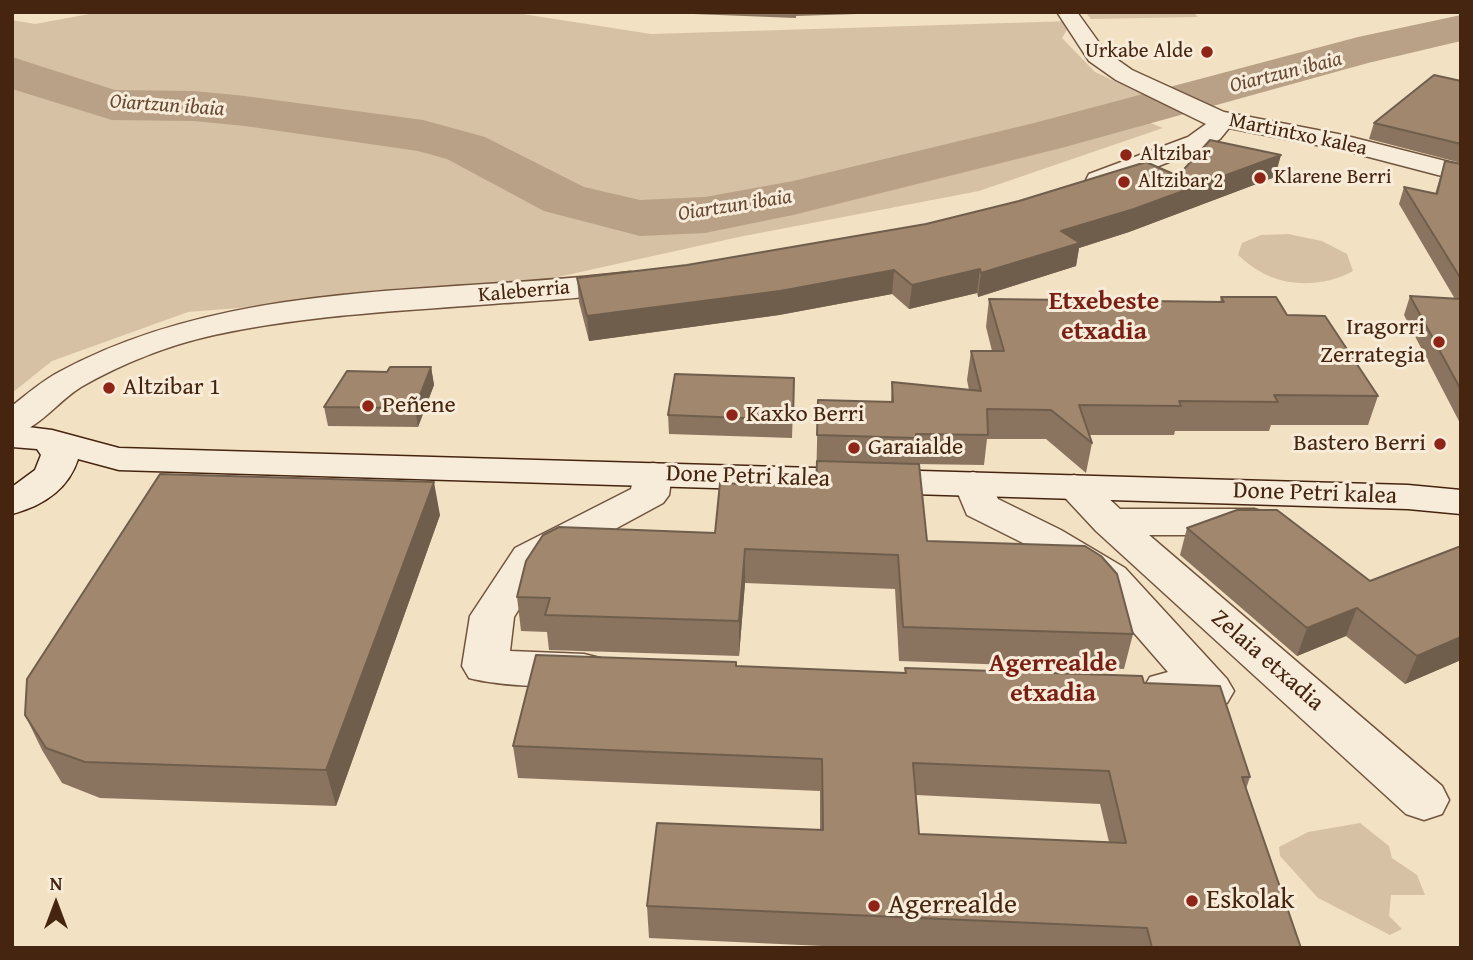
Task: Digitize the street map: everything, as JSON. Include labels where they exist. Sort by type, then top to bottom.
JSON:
[{"type":"street","name":"Martintxo kalea","points":[[1068,12],[1097,56],[1124,75],[1217,118],[1331,140],[1461,173]]},
{"type":"street","points":[[1075,188],[1198,142],[1219,125],[1217,118]]},
{"type":"street","name":"Kaleberria","points":[[28,430],[57,387],[89,370],[177,335],[243,318],[300,309],[531,293],[654,278]]},
{"type":"street","points":[[27,494],[56,470],[60,455],[28,430]]},
{"type":"street","name":"Done Petri kalea","points":[[28,430],[119,459],[1408,497],[1461,502]]},
{"type":"street","name":"Done Petri kalea","points":[[27,494],[119,459]]},
{"type":"street","points":[[625,671],[485,666],[492,616],[530,558],[649,495],[653,474]]},
{"type":"street","points":[[973,484],[981,506],[1047,539],[1110,578],[1211,691],[1128,688]]},
{"type":"street","name":"Zelaia etxadia","points":[[1074,487],[1424,800]]},
{"type":"street","points":[[1110,522],[1286,522],[1295,530]]},
{"type":"shaded area","points":[[100,12],[510,12],[651,34],[1072,21],[1062,38],[1095,72],[1153,99],[1116,109],[1163,128],[979,191],[739,237],[517,286],[188,312],[52,361],[12,393],[12,20],[35,24]]},
{"type":"shaded area","points":[[1085,12],[1193,12],[1198,17],[1091,19]]},
{"type":"shaded area","points":[[1288,234],[1322,241],[1347,254],[1353,271],[1331,280],[1295,283],[1272,277],[1238,255],[1242,243],[1261,235]]},
{"type":"shaded area","points":[[1360,823],[1389,846],[1392,858],[1417,875],[1425,895],[1391,895],[1389,916],[1402,929],[1390,935],[1318,898],[1280,856],[1279,847],[1308,832]]},
{"type":"building","points":[[1434,75],[1461,81],[1461,144],[1374,123]]},
{"type":"building","points":[[1210,140],[1281,155],[1134,209],[1061,231],[1080,243],[981,273],[980,269],[912,285],[894,270],[780,291],[587,316],[577,278],[687,265],[926,224],[1019,201],[1146,162],[1178,176]]},
{"type":"building","points":[[1445,161],[1461,164],[1461,279],[1404,187],[1437,194]]},
{"type":"building","points":[[1410,296],[1461,299],[1461,390]]},
{"type":"building","points":[[1221,297],[1276,297],[1287,315],[1325,316],[1378,396],[1274,395],[1278,402],[1179,401],[1181,406],[1079,405],[1092,443],[1051,410],[987,409],[988,435],[916,434],[916,438],[817,435],[818,400],[893,402],[892,382],[981,391],[971,351],[1004,351],[989,299],[1224,302]]},
{"type":"building","points":[[390,367],[431,367],[415,408],[324,407],[347,371],[387,372]]},
{"type":"building","points":[[675,374],[794,378],[793,420],[668,415]]},
{"type":"building","points":[[817,461],[919,464],[927,541],[1085,546],[1101,556],[1117,574],[1133,634],[903,627],[898,555],[745,549],[739,621],[545,615],[550,598],[517,597],[526,561],[543,535],[559,527],[715,533],[720,483],[816,487]]},
{"type":"building","points":[[160,474],[434,482],[326,770],[85,762],[46,748],[25,715],[27,679]]},
{"type":"building","points":[[1237,510],[1277,510],[1370,581],[1461,546],[1461,637],[1417,656],[1357,608],[1307,628],[1187,528]]},
{"type":"building","points":[[536,655],[736,662],[736,666],[906,673],[905,668],[1142,676],[1144,683],[1220,686],[1250,777],[1242,777],[1301,948],[1152,948],[1147,928],[647,906],[657,823],[823,830],[822,759],[513,746]],"holes":[[[913,763],[1109,771],[1126,843],[919,834]]]},
{"type":"waterway","name":"Oiartzun ibaia","points":[[12,71],[36,82],[112,105],[194,106],[245,111],[423,136],[466,148],[564,199],[640,218],[705,215],[793,198],[1046,136],[1358,51],[1461,28]]},
{"type":"place","name":"Urkabe Alde","points":[[1207,52]]},
{"type":"place","name":"Altzibar","points":[[1126,155]]},
{"type":"place","name":"Klarene Berri","points":[[1260,178]]},
{"type":"place","name":"Altzibar 2","points":[[1124,182]]},
{"type":"place","name":"Iragorri Zerrategia","points":[[1439,342]]},
{"type":"place","name":"Altzibar 1","points":[[109,388]]},
{"type":"place","name":"Peñene","points":[[368,406]]},
{"type":"place","name":"Kaxko Berri","points":[[732,415]]},
{"type":"place","name":"Bastero Berri","points":[[1440,444]]},
{"type":"place","name":"Garaialde","points":[[854,448]]},
{"type":"place","name":"Eskolak","points":[[1192,901]]},
{"type":"place","name":"Agerrealde","points":[[874,906]]},
{"type":"district","name":"Etxebeste etxadia","points":[[1104,317]]},
{"type":"district","name":"Agerrealde etxadia","points":[[1053,679]]}]
